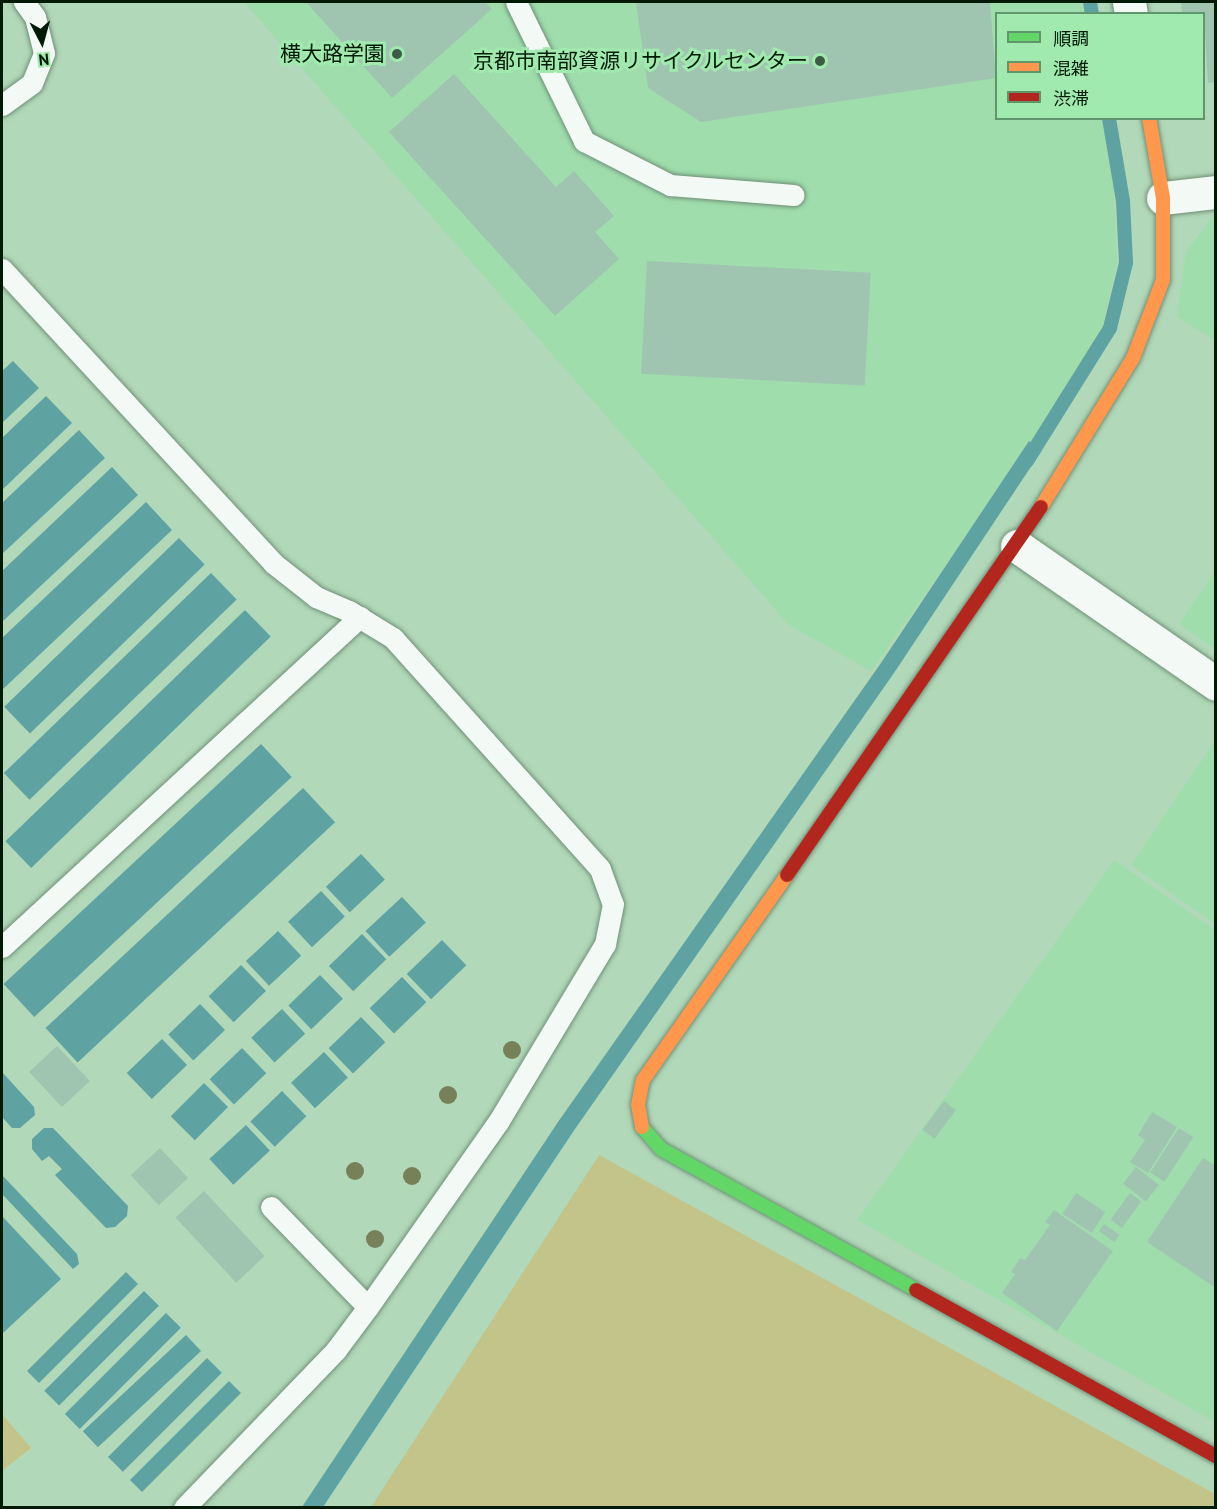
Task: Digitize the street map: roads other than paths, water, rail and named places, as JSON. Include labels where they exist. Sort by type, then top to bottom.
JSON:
[{"type":"street","points":[[1149,120],[1163,198],[1163,280],[1133,358],[1017,546],[643,1080],[638,1105],[642,1129],[661,1149],[1215,1456]]},
{"type":"street","points":[[1163,198],[1215,192]]},
{"type":"street","points":[[1017,546],[1215,684]]},
{"type":"lane","points":[[2,105],[32,83],[44,53],[35,17],[24,2]]},
{"type":"lane","points":[[516,2],[584,141],[670,185],[794,195]]},
{"type":"lane","points":[[2,269],[273,563],[316,597],[360,617],[393,638],[600,869],[613,904],[605,944],[498,1122],[368,1307],[336,1350],[184,1508]]},
{"type":"lane","points":[[2,947],[360,617]]},
{"type":"lane","points":[[271,1207],[368,1307]]},
{"type":"water","points":[[13,361],[39,388],[2,423],[2,371]]},
{"type":"water","points":[[46,396],[72,423],[2,490],[2,438]]},
{"type":"water","points":[[79,430],[105,458],[2,554],[2,503]]},
{"type":"water","points":[[1029,441],[1042,450],[894,673],[575,1129],[323,1507],[302,1507],[558,1122],[881,663]]},
{"type":"water","points":[[112,467],[138,495],[2,622],[2,571]]},
{"type":"water","points":[[146,502],[172,530],[2,690],[2,638]]},
{"type":"water","points":[[179,538],[205,565],[30,733],[4,707]]},
{"type":"water","points":[[211,573],[237,600],[30,800],[4,773]]},
{"type":"water","points":[[245,610],[271,637],[31,868],[5,841]]},
{"type":"water","points":[[261,744],[292,777],[34,1017],[4,984]]},
{"type":"water","points":[[303,788],[335,822],[78,1062],[46,1028]]},
{"type":"water","points":[[361,854],[385,880],[350,912],[326,887]]},
{"type":"water","points":[[321,891],[345,917],[312,947],[288,922]]},
{"type":"water","points":[[402,897],[426,923],[389,957],[365,931]]},
{"type":"water","points":[[278,931],[301,956],[269,986],[246,961]]},
{"type":"water","points":[[362,934],[386,959],[353,991],[329,966]]},
{"type":"water","points":[[442,940],[466,965],[431,999],[407,974]]},
{"type":"water","points":[[241,965],[266,991],[234,1022],[209,996]]},
{"type":"water","points":[[320,975],[343,999],[311,1029],[288,1006]]},
{"type":"water","points":[[402,977],[426,1002],[394,1033],[370,1008]]},
{"type":"water","points":[[200,1004],[225,1030],[193,1060],[168,1035]]},
{"type":"water","points":[[282,1009],[305,1034],[274,1063],[251,1038]]},
{"type":"water","points":[[361,1017],[385,1042],[353,1073],[329,1048]]},
{"type":"water","points":[[162,1039],[187,1065],[152,1099],[127,1073]]},
{"type":"water","points":[[242,1048],[266,1073],[234,1104],[210,1079]]},
{"type":"water","points":[[324,1052],[348,1078],[315,1108],[291,1083]]},
{"type":"water","points":[[2,1072],[34,1107],[35,1115],[20,1128],[12,1128],[2,1117]]},
{"type":"water","points":[[204,1083],[228,1107],[195,1140],[171,1116]]},
{"type":"water","points":[[282,1091],[306,1116],[275,1147],[250,1122]]},
{"type":"water","points":[[246,1125],[270,1151],[233,1185],[209,1159]]},
{"type":"water","points":[[44,1128],[53,1128],[128,1206],[127,1216],[115,1227],[106,1228],[55,1175],[62,1169],[49,1156],[42,1161],[32,1149],[32,1139]]},
{"type":"water","points":[[2,1175],[77,1254],[79,1264],[73,1269],[2,1194]]},
{"type":"water","points":[[2,1216],[61,1279],[2,1334]]},
{"type":"water","points":[[126,1272],[138,1284],[39,1383],[27,1371]]},
{"type":"water","points":[[144,1291],[159,1306],[59,1406],[44,1391]]},
{"type":"water","points":[[166,1313],[181,1328],[80,1429],[65,1414]]},
{"type":"water","points":[[186,1335],[201,1351],[98,1447],[83,1431]]},
{"type":"water","points":[[207,1358],[222,1373],[123,1472],[108,1457]]},
{"type":"water","points":[[229,1381],[241,1393],[142,1492],[130,1480]]},
{"type":"waterway","points":[[1090,2],[1092,12]]},
{"type":"waterway","points":[[1027,461],[1110,328],[1126,263],[1123,201],[1109,120]]},
{"type":"place","name":"横大路学園","points":[[397,54]]},
{"type":"place","name":"京都市南部資源リサイクルセンター","points":[[820,61]]}]
